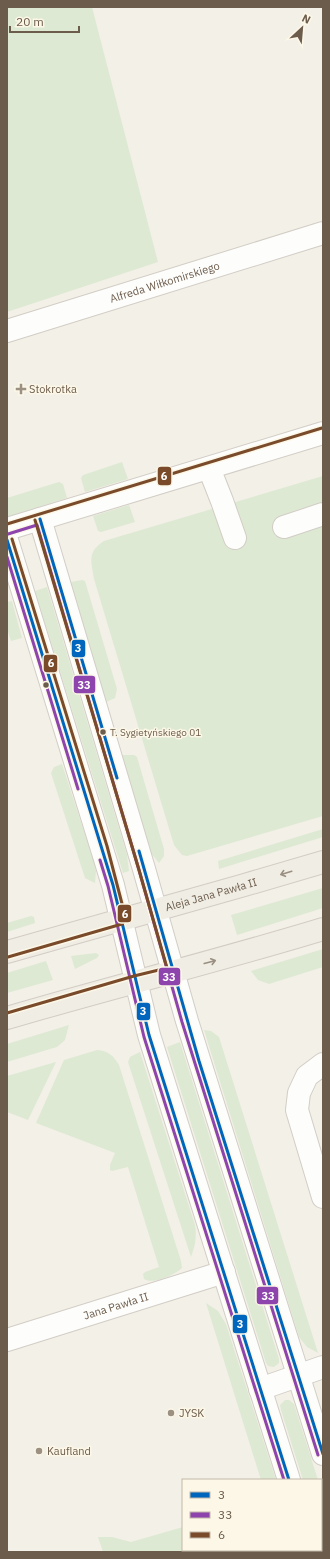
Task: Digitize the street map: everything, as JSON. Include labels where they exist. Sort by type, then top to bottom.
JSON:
[{"type":"main road","name":"Aleja Jana Pawła II","points":[[7,952],[323,862]]},
{"type":"main road","points":[[7,1018],[323,929]]},
{"type":"street","name":"Alfreda Wiłkomirskiego","points":[[7,331],[323,233]]},
{"type":"street","points":[[7,530],[323,433]]},
{"type":"street","points":[[209,468],[235,538]]},
{"type":"street","points":[[284,527],[323,514]]},
{"type":"street","points":[[40,519],[199,1061],[323,1454]]},
{"type":"street","points":[[7,540],[105,859],[149,1034],[289,1479]]},
{"type":"street","points":[[323,1064],[307,1076],[299,1093],[298,1110],[323,1196]]},
{"type":"street","name":"Jana Pawła II","points":[[7,1340],[224,1272]]},
{"type":"street","points":[[260,1388],[323,1367]]},
{"type":"green space","points":[[7,7],[92,7],[158,262],[7,312]]},
{"type":"green space","points":[[122,462],[128,479],[85,492],[81,478],[83,475]]},
{"type":"green space","points":[[323,476],[323,816],[187,856],[182,855],[174,845],[94,579],[91,562],[93,553],[95,549],[104,541]]},
{"type":"green space","points":[[59,482],[63,484],[67,498],[7,517],[7,498]]},
{"type":"green space","points":[[129,505],[135,522],[101,532],[98,531],[93,516]]},
{"type":"green space","points":[[82,580],[85,581],[117,689],[115,698],[106,702],[71,582]]},
{"type":"green space","points":[[47,587],[127,855],[129,871],[123,873],[35,591]]},
{"type":"green space","points":[[12,601],[22,638],[11,641],[7,629],[7,602]]},
{"type":"green space","points":[[122,755],[134,755],[137,757],[164,849],[164,856],[159,863],[151,853]]},
{"type":"green space","points":[[62,764],[95,865],[95,883],[85,878],[51,773],[54,767]]},
{"type":"green space","points":[[323,829],[323,837],[219,869],[218,861]]},
{"type":"green space","points":[[323,888],[323,908],[237,935],[231,915]]},
{"type":"green space","points":[[31,916],[34,917],[35,923],[7,932],[7,923]]},
{"type":"green space","points":[[323,949],[323,967],[269,984],[258,980],[251,971]]},
{"type":"green space","points":[[96,953],[99,955],[97,958],[75,969],[71,956]]},
{"type":"green space","points":[[46,961],[53,980],[7,993],[7,973]]},
{"type":"green space","points":[[69,1025],[65,1040],[57,1047],[7,1062],[7,1044]]},
{"type":"green space","points":[[204,1030],[211,1031],[219,1037],[318,1353],[307,1347],[299,1337]]},
{"type":"green space","points":[[180,1042],[279,1359],[279,1363],[274,1367],[268,1366],[266,1363],[167,1047]]},
{"type":"green space","points":[[97,1050],[110,1054],[119,1065],[181,1261],[182,1268],[174,1274],[158,1280],[148,1281],[144,1279],[143,1274],[145,1272],[159,1267],[128,1167],[112,1171],[110,1170],[110,1165],[115,1153],[36,1123],[64,1060]]},
{"type":"green space","points":[[140,1052],[195,1225],[196,1234],[194,1249],[191,1257],[128,1062],[130,1057]]},
{"type":"green space","points":[[56,1062],[28,1120],[7,1112],[7,1076]]},
{"type":"green space","points":[[206,1303],[218,1311],[226,1324],[276,1479],[261,1479]]},
{"type":"green space","points":[[285,1400],[289,1400],[294,1404],[318,1479],[303,1479],[280,1405]]},
{"type":"green space","points":[[182,1527],[182,1551],[270,1552],[103,1552],[98,1537],[112,1537],[131,1542]]},
{"type":"transit line","name":"6","points":[[7,524],[322,428]]},
{"type":"transit line","name":"3","points":[[40,519],[117,778]]},
{"type":"transit line","name":"6","points":[[7,1013],[134,976],[167,968],[35,520]]},
{"type":"transit line","name":"33","points":[[8,534],[37,525],[139,870],[182,1022],[318,1455]]},
{"type":"transit line","name":"6","points":[[8,957],[122,924],[126,919],[107,846],[12,539]]},
{"type":"transit line","name":"3","points":[[7,540],[113,885],[149,1035],[289,1479]]},
{"type":"transit line","name":"33","points":[[7,557],[78,789]]},
{"type":"transit line","name":"3","points":[[139,851],[199,1061],[323,1454]]},
{"type":"transit line","name":"33","points":[[100,860],[108,886],[144,1037],[284,1479]]},
{"type":"place","name":"Stokrotka","points":[[21,389]]},
{"type":"place","name":"T. Sygietyńskiego 01","points":[[103,732]]},
{"type":"place","name":"JYSK","points":[[171,1413]]},
{"type":"place","name":"Kaufland","points":[[39,1451]]}]
